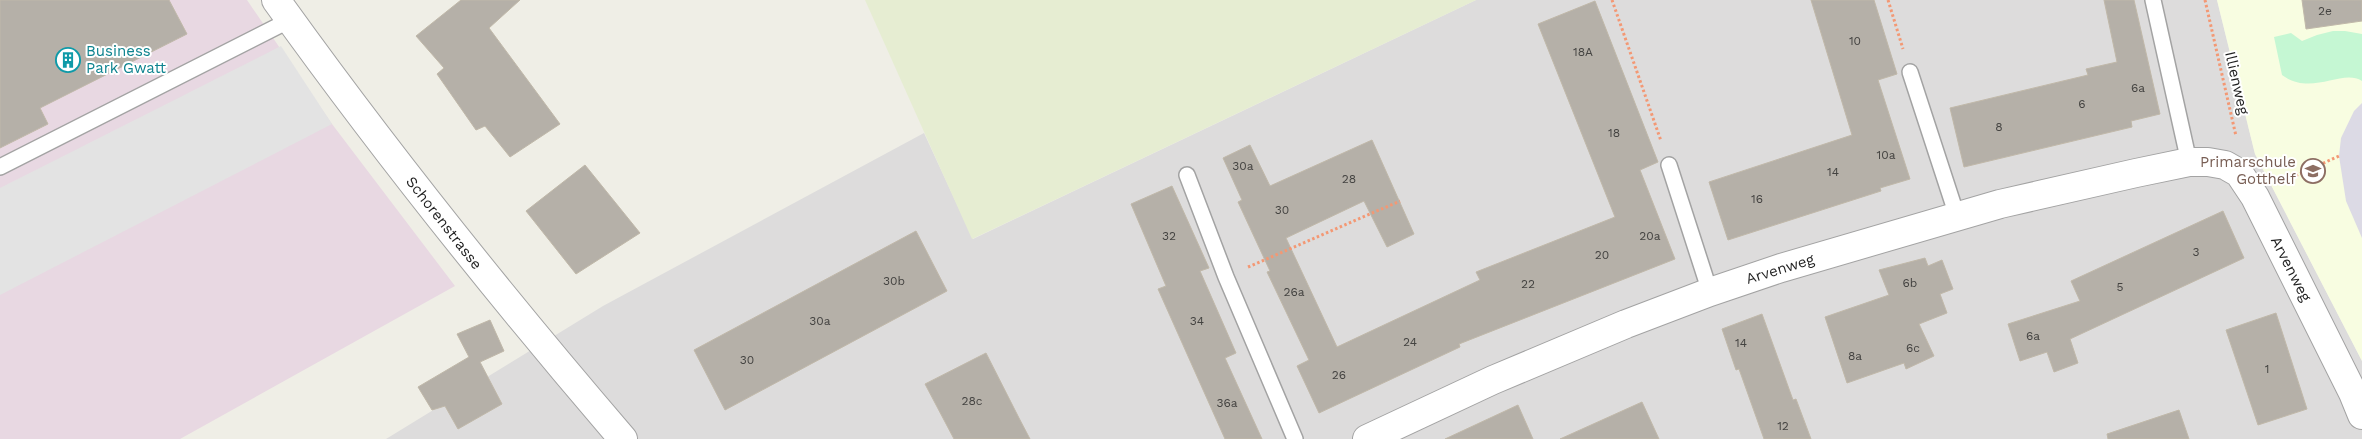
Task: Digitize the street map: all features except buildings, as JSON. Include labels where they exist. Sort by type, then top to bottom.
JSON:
[{"type":"street","name":"Schorenstrasse","points":[[283,10],[450,232],[562,370],[622,439]]},
{"type":"street","name":"Arvenweg","points":[[1383,435],[1493,380],[1626,324],[1710,292],[1781,268],[2000,204],[2190,162],[2208,162],[2225,165],[2239,173],[2255,197],[2353,393],[2362,415]]},
{"type":"lane","points":[[2153,0],[2190,162]]},
{"type":"lane","points":[[0,166],[283,10]]},
{"type":"lane","points":[[1910,72],[1957,216]]},
{"type":"lane","points":[[1669,166],[1710,292]]},
{"type":"lane","points":[[1186,175],[1226,277],[1295,439]]},
{"type":"path","points":[[1612,0],[1669,166]]},
{"type":"path","points":[[1888,0],[1910,72]]},
{"type":"path","name":"Illienweg","points":[[2205,0],[2234,117],[2239,173]]},
{"type":"path","points":[[2255,197],[2339,156]]},
{"type":"path","points":[[1226,277],[1400,201]]},
{"type":"shaded area","points":[[0,0],[247,0],[332,124],[455,286],[180,439],[0,439]]},
{"type":"shaded area","points":[[865,0],[1476,0],[972,239]]},
{"type":"shaded area","points":[[1476,0],[2217,0],[2255,154],[2362,361],[2362,439],[386,439],[603,306],[924,133],[973,239]]},
{"type":"shaded area","name":"Primarschule Gotthelf","points":[[2217,0],[2362,0],[2362,361],[2255,154]]},
{"type":"shaded area","points":[[281,46],[332,124],[0,295],[0,188]]},
{"type":"shaded area","points":[[2362,103],[2362,238],[2346,201],[2339,156],[2341,138],[2354,111]]},
{"type":"green space","points":[[2333,31],[2362,34],[2362,81],[2354,78],[2345,78],[2304,83],[2293,81],[2282,75],[2274,37],[2291,33],[2302,41]]},
{"type":"place","name":"Business Park Gwatt","points":[[68,60]]},
{"type":"place","name":"Primarschule Gotthelf","points":[[2313,171]]}]
